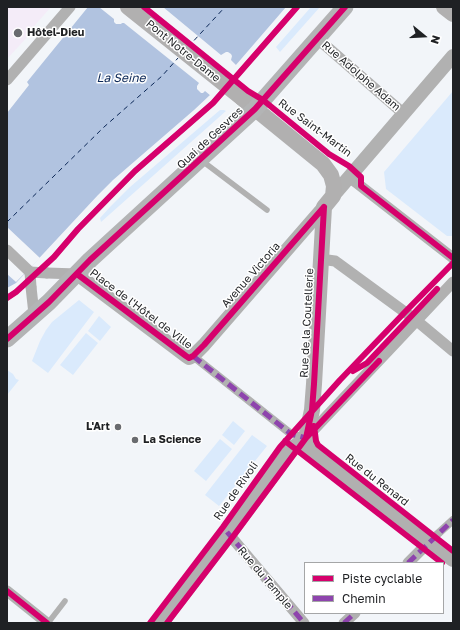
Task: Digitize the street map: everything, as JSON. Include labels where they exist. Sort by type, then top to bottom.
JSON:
[{"type":"main road","name":"Pont Notre-Dame","points":[[128,7],[255,109]]},
{"type":"main road","name":"Quai de Gesvres","points":[[7,338],[54,298],[90,260],[255,109],[345,7]]},
{"type":"main road","points":[[444,7],[453,14]]},
{"type":"main road","name":"Rue Saint-Martin","points":[[255,109],[323,164],[331,175],[334,186],[328,201]]},
{"type":"main road","name":"Rue de la Coutellerie","points":[[306,438],[312,410],[320,259],[328,201]]},
{"type":"main road","name":"Rue du Renard","points":[[306,438],[306,446],[312,452],[453,559]]},
{"type":"street","points":[[7,80],[70,7]]},
{"type":"street","name":"Rue Adolphe Adam","points":[[318,39],[404,114]]},
{"type":"street","name":"Avenue Victoria","points":[[193,356],[453,56]]},
{"type":"street","points":[[349,177],[453,258]]},
{"type":"street","points":[[7,250],[30,272],[77,274]]},
{"type":"street","points":[[320,259],[335,261],[414,319],[453,351]]},
{"type":"street","points":[[30,272],[34,314]]},
{"type":"street","name":"Place de l'Hôtel de Ville","points":[[77,274],[186,356],[190,358],[193,356],[291,434],[306,438]]},
{"type":"street","name":"Rue de Rivoli","points":[[157,623],[291,446],[306,438],[414,319],[453,282]]},
{"type":"street","points":[[409,562],[453,520]]},
{"type":"street","name":"Rue du Temple","points":[[227,532],[304,623]]},
{"type":"street","points":[[7,591],[48,623]]},
{"type":"street","points":[[344,623],[354,614]]},
{"type":"lane","points":[[54,257],[78,228],[135,171],[213,103],[297,7]]},
{"type":"lane","points":[[201,160],[267,210]]},
{"type":"lane","points":[[7,298],[16,292]]},
{"type":"lane","name":"Rue de Rivoli","points":[[166,623],[227,532]]},
{"type":"lane","points":[[48,623],[65,601]]},
{"type":"shaded area","name":"Hôtel-Dieu","points":[[7,7],[51,7],[29,32],[31,33],[7,59]]},
{"type":"shaded area","points":[[311,7],[320,7],[280,52],[276,47]]},
{"type":"shaded area","points":[[453,91],[453,236],[447,236],[386,189],[384,172]]},
{"type":"shaded area","points":[[220,110],[226,111],[101,222],[100,218],[130,187]]},
{"type":"shaded area","points":[[79,300],[94,312],[48,373],[32,361],[40,341],[52,322]]},
{"type":"shaded area","points":[[99,316],[111,327],[100,341],[88,331]]},
{"type":"shaded area","points":[[86,333],[98,343],[73,375],[60,365]]},
{"type":"shaded area","points":[[7,370],[19,380],[7,395]]},
{"type":"shaded area","points":[[233,421],[245,431],[234,445],[222,435]]},
{"type":"shaded area","points":[[252,435],[267,446],[219,506],[205,495]]},
{"type":"shaded area","points":[[220,439],[232,449],[206,481],[194,471]]},
{"type":"water","name":"La Seine","points":[[88,7],[286,7],[210,95],[113,180],[16,283],[7,288],[7,113],[29,85],[27,82]]},
{"type":"pier","points":[[99,7],[163,7],[221,55],[226,52],[231,54],[231,60],[237,66],[211,96],[205,91],[201,93],[197,89],[199,83],[124,23],[116,24],[114,19]]},
{"type":"pier","points":[[7,227],[40,258],[16,282],[7,274]]},
{"type":"ferry route","points":[[188,47],[225,7]]},
{"type":"ferry route","points":[[7,222],[104,127],[162,76],[178,58]]},
{"type":"marked path","points":[[193,356],[291,434],[306,438]]},
{"type":"marked path","points":[[409,562],[453,520]]},
{"type":"marked path","points":[[227,532],[304,623]]},
{"type":"marked path","points":[[344,623],[354,614]]},
{"type":"cycle path","points":[[144,7],[248,91],[263,100],[329,154],[349,166],[361,177],[361,186],[453,258]]},
{"type":"cycle path","points":[[7,298],[16,292],[54,257],[78,229],[135,171],[213,103],[297,7]]},
{"type":"cycle path","points":[[7,339],[49,302],[90,260],[255,109],[345,7]]},
{"type":"cycle path","points":[[77,274],[189,358],[204,345],[324,207]]},
{"type":"cycle path","points":[[306,438],[312,410],[324,207]]},
{"type":"cycle path","points":[[150,623],[223,527],[280,447],[340,380],[453,263]]},
{"type":"cycle path","points":[[353,371],[367,363],[437,289]]},
{"type":"cycle path","points":[[167,623],[306,438],[379,361]]},
{"type":"cycle path","points":[[314,426],[318,445],[453,551]]},
{"type":"cycle path","points":[[285,441],[441,562]]},
{"type":"cycle path","points":[[7,591],[47,623]]},
{"type":"place","name":"Hôtel-Dieu","points":[[18,33]]},
{"type":"place","name":"L'Art","points":[[118,427]]},
{"type":"place","name":"La Science","points":[[135,440]]}]
